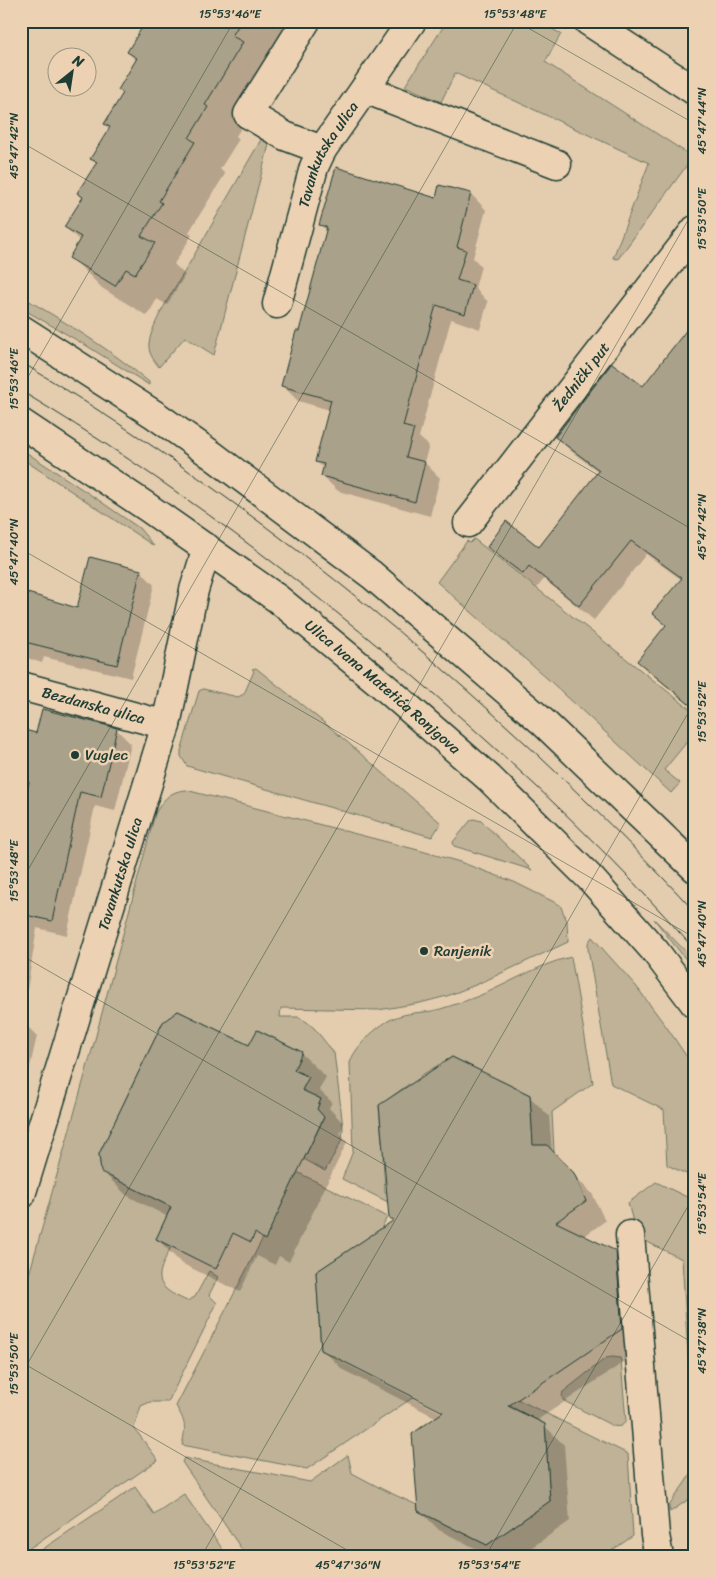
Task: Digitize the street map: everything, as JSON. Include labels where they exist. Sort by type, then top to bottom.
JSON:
[{"type":"street","points":[[306,21],[248,114],[285,136],[322,150]]},
{"type":"street","name":"Tavankutska ulica","points":[[277,304],[308,185],[322,150],[412,21]]},
{"type":"street","points":[[588,21],[695,91]]},
{"type":"street","points":[[365,89],[557,164]]},
{"type":"street","name":"Žednički put","points":[[468,523],[695,230]]},
{"type":"street","points":[[21,329],[212,454],[372,575],[543,722],[695,868]]},
{"type":"street","name":"Ulica Ivana Matetića Ronjgova","points":[[21,423],[207,548],[285,605],[379,682],[489,778],[591,879],[655,951],[695,1004]]},
{"type":"street","name":"Tavankutska ulica","points":[[21,1195],[166,725],[194,590],[207,548]]},
{"type":"street","name":"Bezdanska ulica","points":[[21,686],[166,725]]},
{"type":"street","points":[[630,1235],[655,1535],[659,1557]]},
{"type":"shaded area","points":[[447,21],[538,21],[561,34],[545,62],[693,157],[618,259],[613,258],[649,163],[455,73],[441,102],[405,86]]},
{"type":"shaded area","points":[[266,131],[271,137],[214,355],[185,337],[159,367],[149,350],[154,326]]},
{"type":"shaded area","points":[[21,296],[103,347],[149,382],[149,385],[21,308]]},
{"type":"shaded area","points":[[21,449],[139,528],[154,546],[21,458]]},
{"type":"shaded area","points":[[474,539],[695,713],[695,732],[664,770],[680,783],[671,793],[549,680],[437,582],[467,541],[470,543]]},
{"type":"shaded area","points":[[256,668],[332,729],[441,823],[432,837],[187,766],[181,756],[181,751],[199,691],[203,689],[238,697],[244,694],[254,671],[252,669]]},
{"type":"shaded area","points":[[186,790],[418,850],[460,862],[514,882],[560,905],[567,921],[568,942],[478,984],[447,996],[420,1003],[378,1010],[281,1008],[280,1017],[298,1017],[307,1022],[334,1053],[343,1128],[342,1140],[325,1171],[304,1159],[324,1118],[317,1109],[321,1099],[302,1090],[308,1077],[294,1070],[302,1052],[258,1030],[249,1045],[178,1011],[163,1022],[99,1154],[101,1171],[171,1207],[156,1239],[171,1247],[160,1274],[160,1280],[168,1291],[187,1301],[195,1297],[209,1271],[218,1277],[209,1295],[217,1303],[168,1402],[150,1402],[141,1406],[134,1428],[158,1460],[21,1554],[21,1303],[94,1043],[155,814],[167,798],[175,792]]},
{"type":"shaded area","points":[[471,820],[481,821],[532,870],[454,846],[453,842]]},
{"type":"shaded area","points":[[654,919],[695,961],[695,971]]},
{"type":"shaded area","points":[[592,937],[636,986],[695,1069],[695,1178],[667,1165],[664,1110],[611,1084],[588,949],[588,943]]},
{"type":"shaded area","points":[[571,957],[593,1083],[552,1112],[554,1152],[529,1145],[532,1131],[530,1095],[497,1079],[494,1083],[484,1073],[452,1057],[420,1076],[423,1080],[412,1088],[409,1084],[379,1106],[382,1142],[387,1155],[383,1156],[385,1192],[417,1208],[402,1209],[342,1179],[353,1151],[350,1063],[360,1045],[371,1034],[383,1024],[398,1016],[436,1010],[465,1001],[531,971]]},
{"type":"shaded area","points":[[297,1172],[387,1217],[381,1229],[316,1272],[321,1350],[355,1367],[430,1386],[307,1469],[182,1445],[184,1425],[176,1406]]},
{"type":"shaded area","points":[[656,1182],[695,1201],[695,1466],[682,1259],[637,1237],[628,1203]]},
{"type":"shaded area","points":[[606,1358],[620,1358],[621,1361],[626,1421],[619,1426],[613,1426],[564,1401],[562,1397],[563,1392]]},
{"type":"shaded area","points":[[515,1398],[628,1454],[633,1536],[602,1557],[247,1557],[182,1462],[184,1458],[310,1482],[348,1455],[352,1473],[417,1505],[418,1511],[487,1545],[550,1501],[545,1424],[510,1406]]},
{"type":"shaded area","points":[[695,1468],[695,1495],[670,1512],[669,1506]]},
{"type":"shaded area","points":[[135,1487],[154,1514],[184,1494],[228,1557],[31,1557]]},
{"type":"building","points":[[146,21],[241,21],[232,36],[243,42],[205,105],[208,107],[189,138],[195,142],[159,201],[162,203],[141,236],[155,243],[135,274],[126,269],[115,286],[69,258],[81,237],[64,227],[83,197],[77,193],[97,162],[90,159],[110,127],[104,124],[123,93],[118,90],[137,58],[127,52]]},
{"type":"building","points":[[336,167],[436,198],[439,185],[471,193],[457,247],[466,250],[457,280],[473,285],[465,314],[436,305],[403,426],[414,429],[406,457],[425,462],[415,502],[321,476],[324,464],[315,462],[331,400],[281,386],[296,331],[299,331],[327,227],[319,225]]},
{"type":"building","points":[[695,319],[695,709],[637,661],[666,625],[652,613],[682,578],[631,541],[579,606],[529,566],[523,574],[487,547],[506,521],[539,547],[599,470],[555,437],[612,363],[643,386]]},
{"type":"building","points":[[90,557],[141,570],[117,665],[21,641],[21,591],[77,608]]},
{"type":"building","points":[[42,709],[117,728],[101,797],[80,792],[52,921],[21,914],[21,818],[29,782],[21,780],[21,729],[36,733]]},
{"type":"building","points":[[178,1011],[249,1045],[257,1030],[302,1052],[294,1070],[309,1077],[302,1090],[321,1099],[317,1109],[324,1117],[265,1240],[255,1233],[251,1242],[233,1233],[216,1269],[156,1239],[171,1207],[101,1172],[99,1154],[163,1022]]},
{"type":"building","points":[[452,1057],[530,1095],[533,1145],[547,1145],[574,1173],[586,1201],[556,1222],[616,1251],[622,1329],[508,1406],[545,1424],[550,1501],[487,1545],[418,1511],[412,1434],[443,1412],[321,1350],[316,1272],[394,1220],[389,1218],[379,1105]]},
{"type":"tram line","points":[[21,362],[164,454],[233,503],[368,606],[497,717],[559,775],[628,842],[695,912]]},
{"type":"tram line","points":[[21,391],[76,425],[182,496],[285,572],[385,652],[536,786],[602,850],[695,950]]},
{"type":"place","name":"Vuglec","points":[[75,755]]},
{"type":"place","name":"Ranjenik","points":[[424,951]]}]
